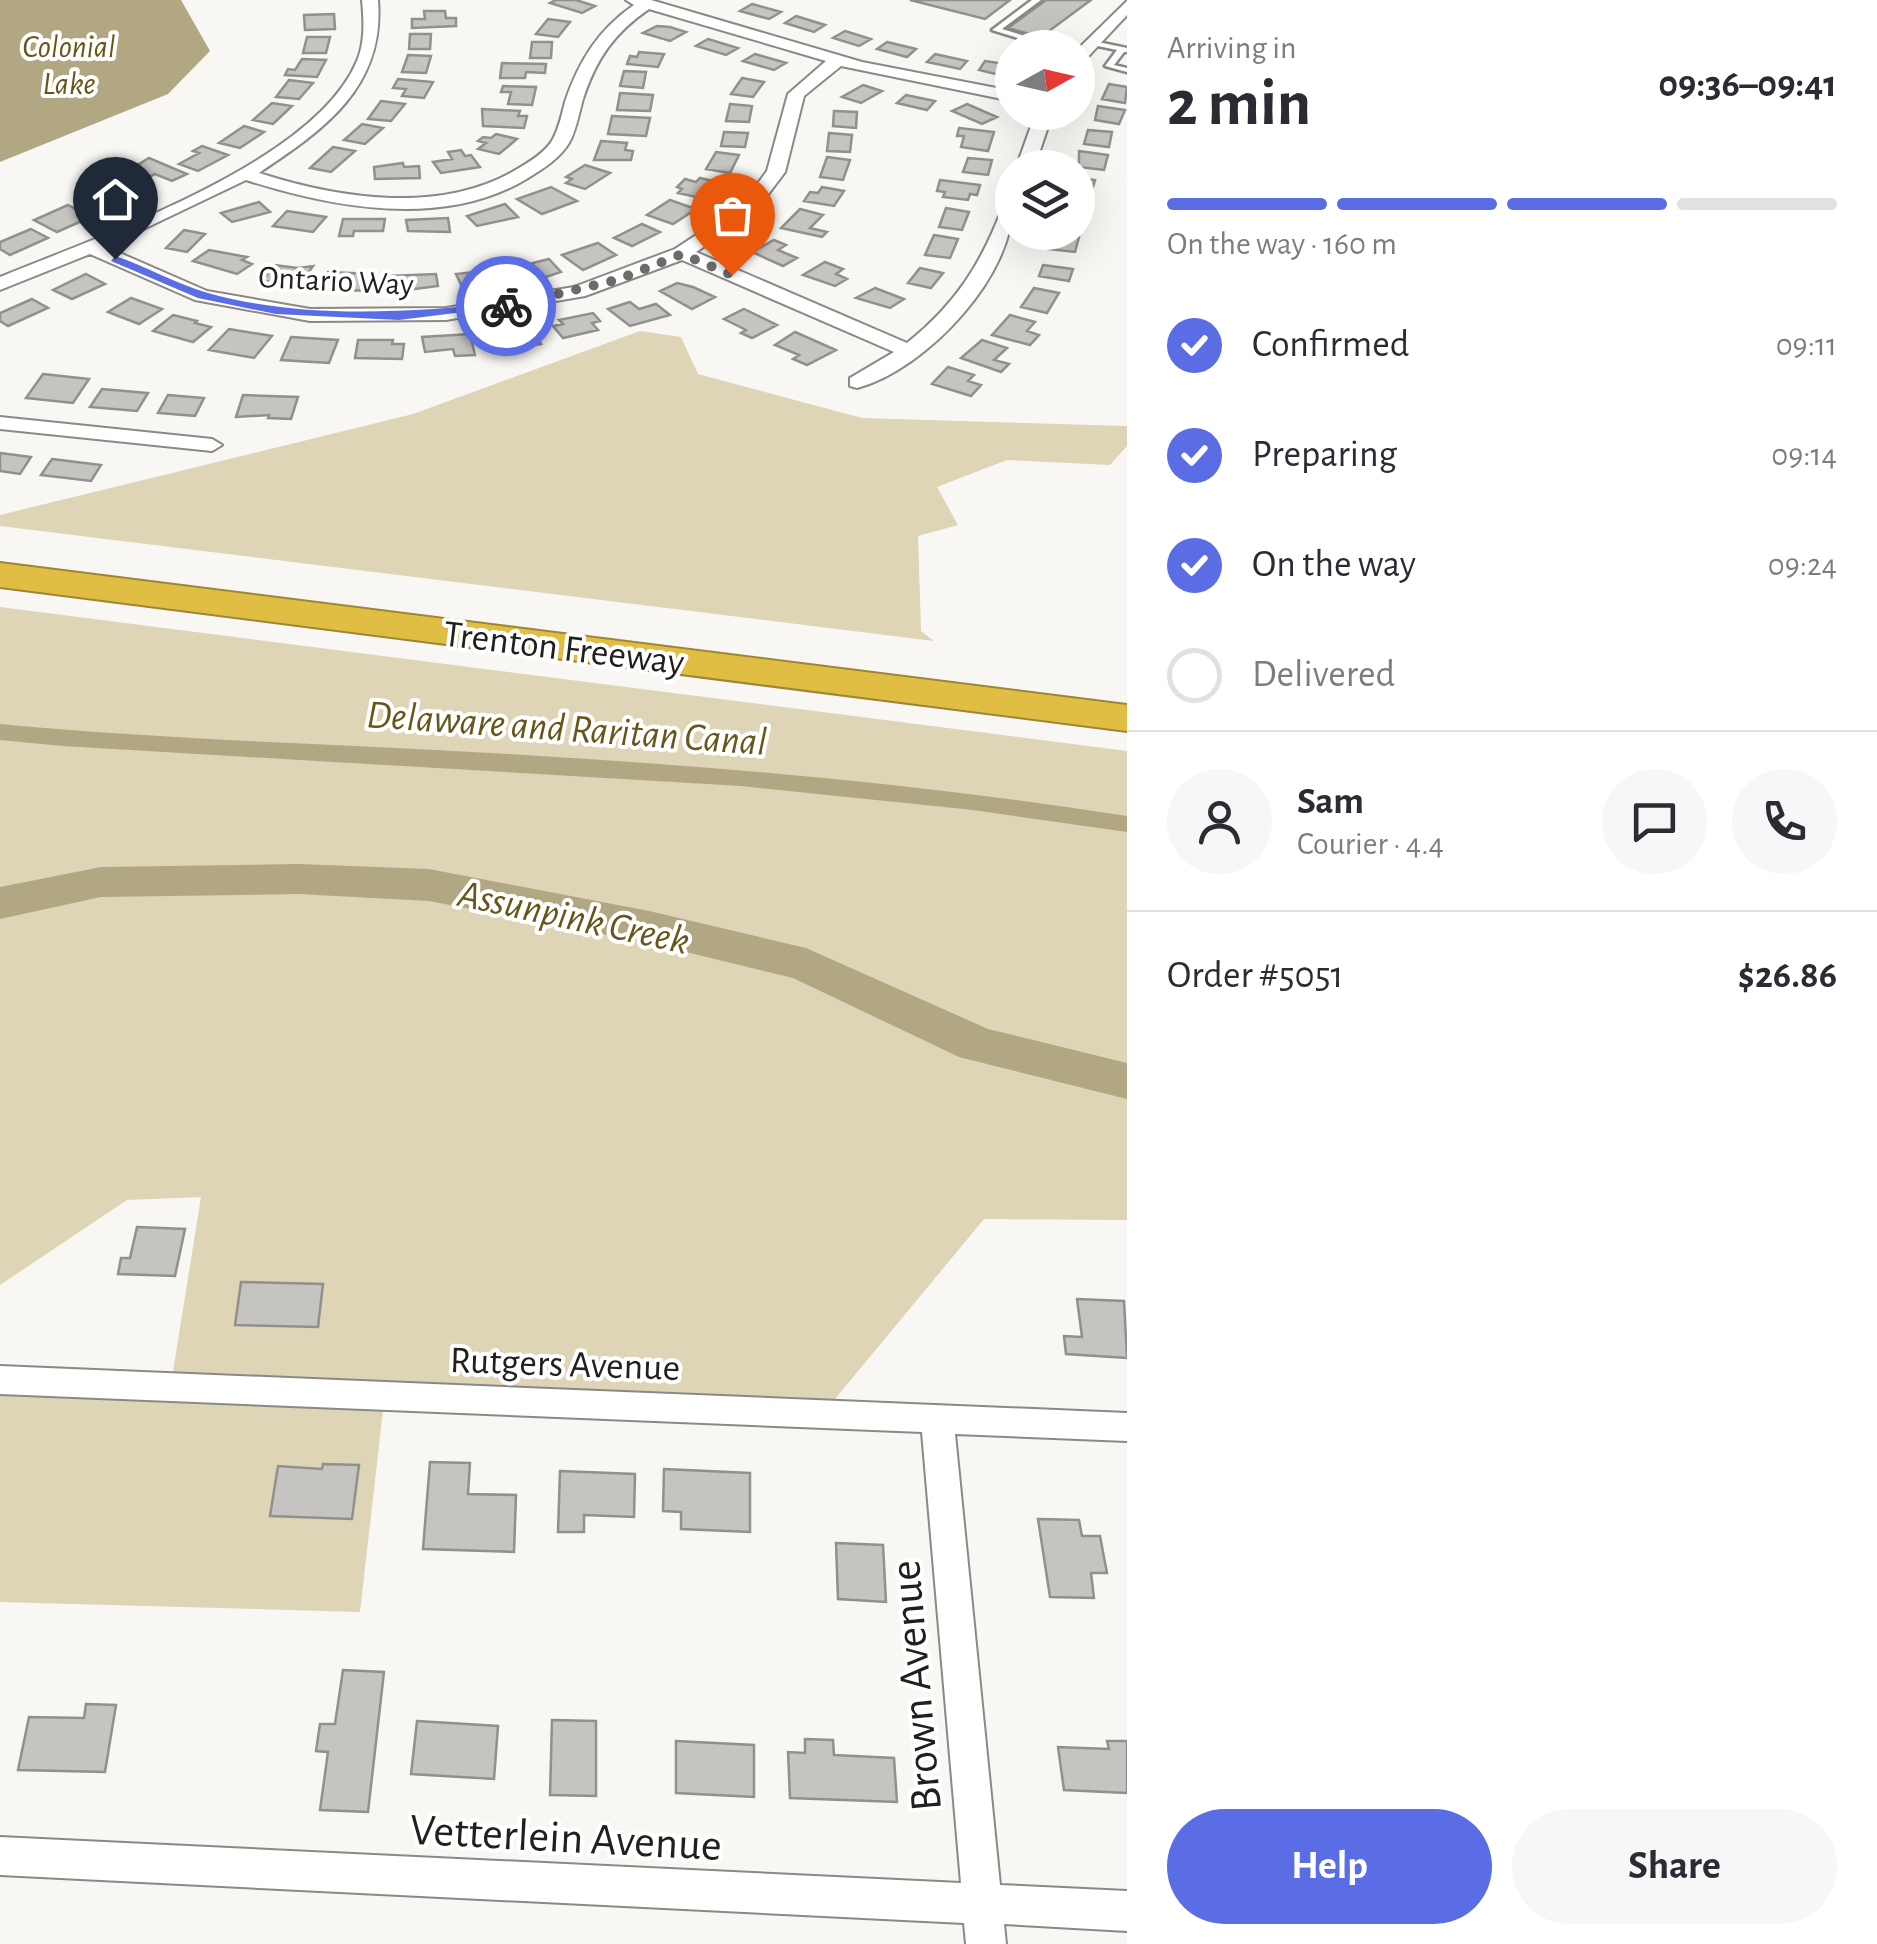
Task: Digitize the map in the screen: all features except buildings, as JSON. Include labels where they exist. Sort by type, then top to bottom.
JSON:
[{"type":"highway","name":"Trenton Freeway","points":[[0,557],[1127,698]]},
{"type":"highway","name":"Trenton Freeway","points":[[0,575],[1127,718]]},
{"type":"street","points":[[0,284],[246,174],[314,128],[350,89],[369,51],[370,0]]},
{"type":"street","points":[[246,174],[320,196],[375,202],[459,195],[504,182],[552,153],[561,142],[596,43],[640,2],[838,60],[995,92]]},
{"type":"street","points":[[1095,38],[1127,6]]},
{"type":"street","name":"Ontario Way","points":[[88,246],[202,296],[276,311],[353,316],[446,314],[536,301],[617,280],[682,254],[726,227],[764,190],[783,156],[796,94],[838,60]]},
{"type":"street","points":[[858,382],[908,351],[947,320],[984,276],[998,250]]},
{"type":"street","points":[[682,254],[908,351]]},
{"type":"street","points":[[0,423],[212,445]]},
{"type":"street","name":"Rutgers Avenue","points":[[0,1380],[1127,1426]]},
{"type":"street","name":"Brown Avenue","points":[[937,1419],[986,1944]]},
{"type":"street","name":"Vetterlein Avenue","points":[[0,1856],[1127,1911]]},
{"type":"lane","points":[[996,30],[1037,0]]},
{"type":"lane","points":[[1095,51],[1124,50]]},
{"type":"lane","points":[[1124,50],[1109,66],[1127,70]]},
{"type":"shaded area","points":[[640,331],[681,337],[698,374],[862,418],[1127,426],[1127,446],[1110,465],[1007,460],[937,487],[958,525],[918,536],[921,631],[934,641],[0,526],[0,515],[413,414]]},
{"type":"shaded area","points":[[0,607],[1127,751],[1127,1220],[984,1219],[825,1411],[385,1393],[360,1612],[0,1602],[0,1377],[171,1384],[201,1197],[127,1200],[0,1285]]},
{"type":"water","name":"Colonial Lake","points":[[0,0],[181,0],[210,51],[168,94],[0,162]]},
{"type":"waterway","name":"Delaware and Raritan Canal","points":[[0,732],[127,743],[741,778],[973,802],[1127,824]]},
{"type":"waterway","name":"Assunpink Creek","points":[[0,903],[101,882],[298,879],[429,885],[649,927],[806,965],[976,1044],[1127,1081]]},
{"type":"way so far","points":[[506,306],[578,292],[682,254],[732,275]]},
{"type":"route","points":[[115,259],[202,296],[276,311],[399,316],[506,306]]}]
